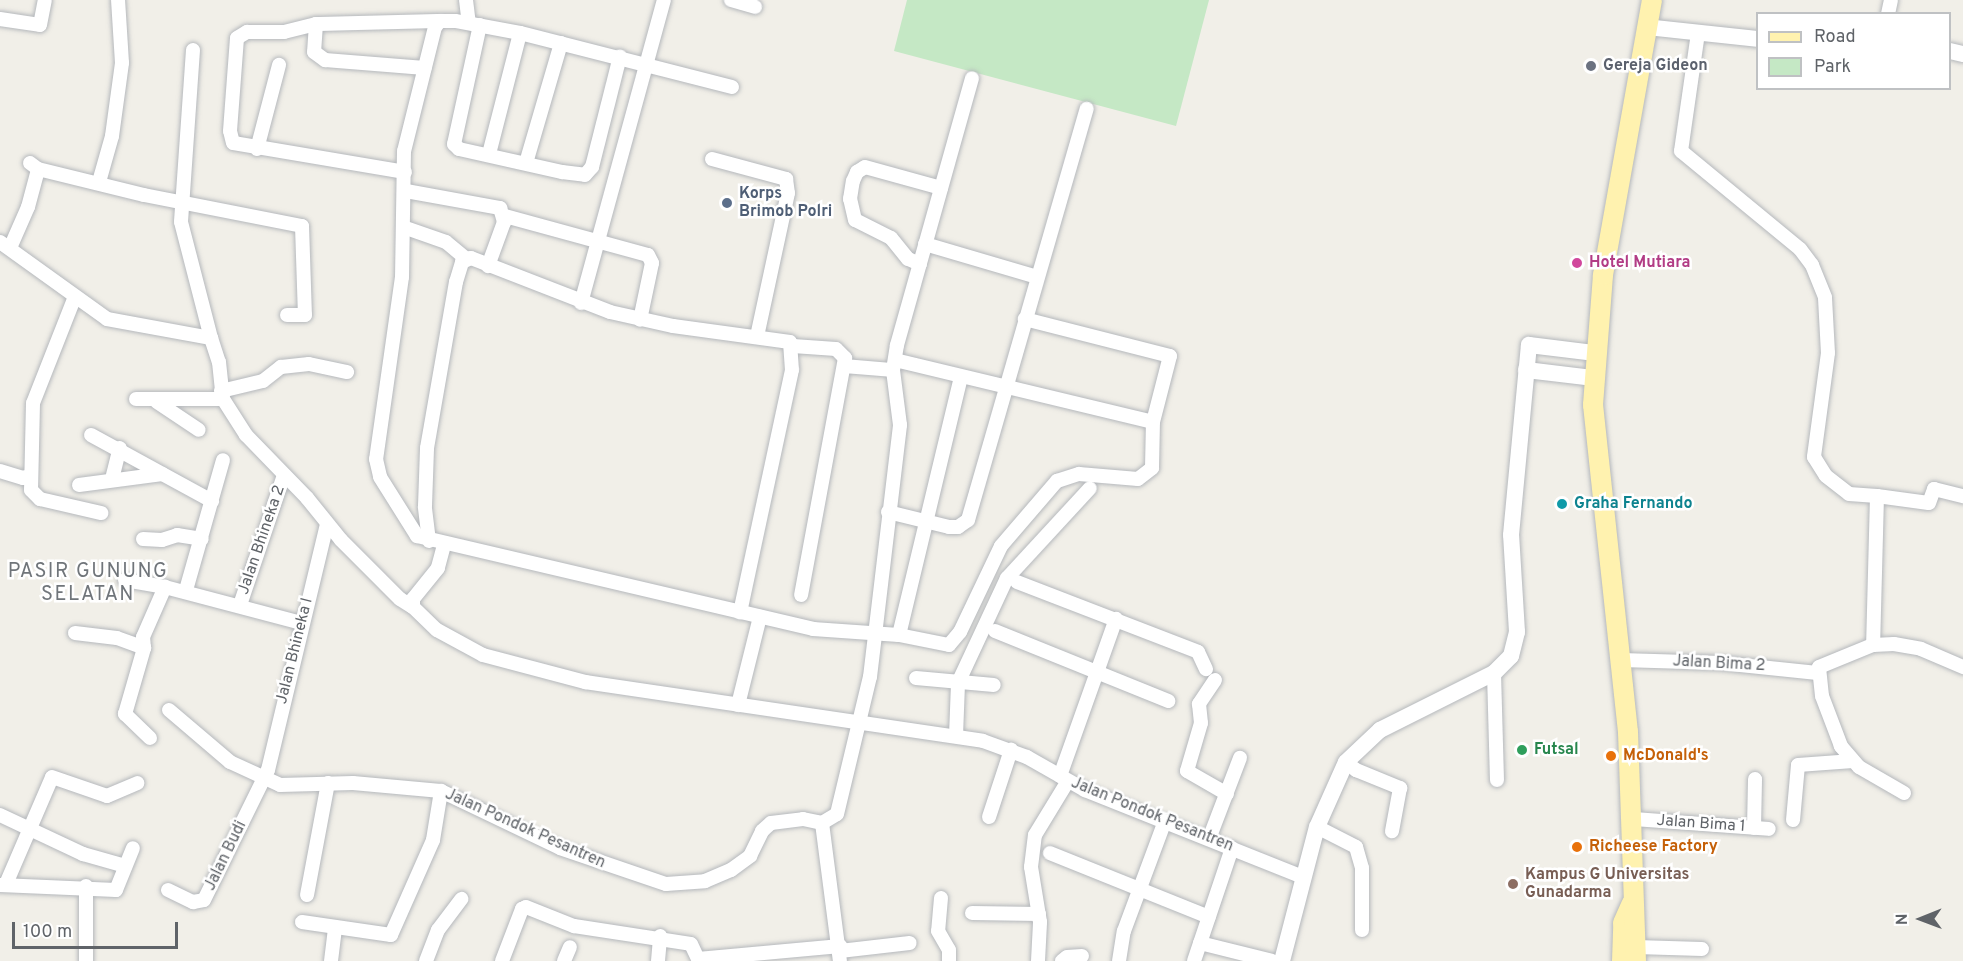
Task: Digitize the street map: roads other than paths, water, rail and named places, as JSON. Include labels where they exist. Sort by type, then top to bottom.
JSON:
[{"type":"main road","points":[[1636,954],[1637,922],[1631,905],[1634,819],[1621,660],[1594,434],[1593,378],[1604,265],[1652,0]]},
{"type":"main road","points":[[1622,961],[1623,922],[1631,905]]},
{"type":"street","points":[[0,19],[40,26],[45,0]]},
{"type":"street","points":[[99,182],[112,136],[121,73],[118,0]]},
{"type":"street","points":[[466,0],[474,24],[453,139],[459,149],[577,175],[590,171],[620,56]]},
{"type":"street","points":[[581,303],[664,0]]},
{"type":"street","points":[[731,0],[755,7]]},
{"type":"street","points":[[440,21],[407,134],[406,228],[376,466],[412,531],[429,541],[813,629],[899,636],[943,645],[953,643],[1001,546],[1038,499],[1068,476],[1144,478],[1152,468],[1153,422],[1170,356],[1025,319]]},
{"type":"street","points":[[405,172],[233,143],[230,138],[237,38],[247,32],[284,32],[316,24],[440,21],[474,24],[620,56],[732,87]]},
{"type":"street","points":[[316,24],[314,52],[325,60],[425,68]]},
{"type":"street","points":[[1646,27],[1756,39]]},
{"type":"street","points":[[489,154],[520,33]]},
{"type":"street","points":[[1698,33],[1681,151],[1793,242],[1812,265],[1823,292],[1829,320],[1814,457],[1826,476],[1849,494],[1929,503],[1934,489],[1963,496]]},
{"type":"street","points":[[526,163],[561,43]]},
{"type":"street","points":[[193,50],[181,203],[182,235],[219,362],[222,395]]},
{"type":"street","points":[[257,148],[279,64]]},
{"type":"street","points":[[840,953],[822,823],[837,814],[862,722],[900,425],[894,365],[925,244],[972,78]]},
{"type":"street","points":[[888,512],[958,527],[968,520],[1087,109]]},
{"type":"street","points":[[712,159],[786,179],[788,193],[757,336]]},
{"type":"street","points":[[211,339],[128,326],[107,319],[74,299],[5,245],[25,216],[34,166],[181,203],[302,226],[304,315],[287,315]]},
{"type":"street","points":[[920,264],[908,259],[891,238],[855,220],[850,199],[853,181],[857,172],[865,167],[941,188]]},
{"type":"street","points":[[406,191],[495,206],[505,216],[651,257],[640,320]]},
{"type":"street","points":[[489,266],[505,216]]},
{"type":"street","points":[[406,228],[446,242],[466,259],[581,303],[640,320],[784,339],[793,346],[836,349],[843,352],[846,366],[801,595]]},
{"type":"street","points":[[925,244],[1037,278]]},
{"type":"street","points":[[429,541],[425,506],[427,448],[456,282],[466,259]]},
{"type":"street","points":[[74,299],[33,403],[31,490],[40,499],[101,513]]},
{"type":"street","points":[[1282,961],[1317,827],[1346,762],[1380,730],[1494,673],[1511,656],[1515,645],[1512,535],[1529,345],[1594,353]]},
{"type":"street","points":[[740,612],[792,370],[793,346]]},
{"type":"street","points":[[136,399],[157,402],[222,395],[263,381],[281,367],[309,364],[347,372]]},
{"type":"street","points":[[846,366],[894,365],[961,377],[1153,422]]},
{"type":"street","points":[[1526,370],[1593,378]]},
{"type":"street","points":[[899,636],[961,377]]},
{"type":"street","name":"Jalan Pondok Pesantren","points":[[222,395],[253,445],[285,475],[327,524],[400,599],[413,607],[427,623],[452,639],[520,667],[585,682],[956,736],[1011,750],[1064,778],[1303,877]]},
{"type":"street","points":[[157,402],[199,430]]},
{"type":"street","points":[[90,435],[120,448],[212,501]]},
{"type":"street","points":[[111,478],[120,448]]},
{"type":"street","points":[[186,590],[223,460]]},
{"type":"street","points":[[0,471],[23,478],[30,476]]},
{"type":"street","points":[[79,485],[111,478],[162,474]]},
{"type":"street","name":"Jalan Bhineka 2","points":[[240,605],[285,475]]},
{"type":"street","points":[[956,736],[958,682],[1008,578],[1090,488]]},
{"type":"street","points":[[1873,645],[1877,496]]},
{"type":"street","name":"Jalan Bhineka I","points":[[264,777],[327,524]]},
{"type":"street","points":[[143,539],[162,540],[175,535],[202,539]]},
{"type":"street","points":[[413,607],[413,599],[438,568],[444,545]]},
{"type":"street","points":[[125,580],[186,590],[302,623]]},
{"type":"street","points":[[1017,582],[1198,652],[1210,675],[1199,704],[1202,723],[1187,771],[1227,794]]},
{"type":"street","points":[[150,738],[125,714],[144,648],[143,637],[165,587]]},
{"type":"street","points":[[738,705],[760,617]]},
{"type":"street","points":[[1038,961],[1039,914],[1032,878],[1035,835],[1064,778],[1096,673],[1116,619]]},
{"type":"street","points":[[995,632],[1168,701]]},
{"type":"street","points":[[75,633],[117,638],[144,648]]},
{"type":"street","points":[[1904,794],[1853,761],[1827,714],[1817,673],[1833,659],[1873,645],[1911,646],[1963,667]]},
{"type":"street","name":"Jalan Bima 2","points":[[1621,660],[1721,663],[1817,673]]},
{"type":"street","points":[[1494,673],[1497,780]]},
{"type":"street","points":[[916,678],[994,685]]},
{"type":"street","name":"Jalan Pondok Pesantren","points":[[169,710],[230,762],[280,785],[328,783],[441,791],[560,848],[666,885],[705,880],[731,870],[750,856],[762,831],[771,823],[803,819],[822,823]]},
{"type":"street","points":[[989,817],[1011,750]]},
{"type":"street","points":[[1209,839],[1240,758]]},
{"type":"street","points":[[1793,820],[1798,765],[1853,761]]},
{"type":"street","points":[[1346,762],[1356,770],[1400,788],[1392,831]]},
{"type":"street","points":[[133,848],[124,866],[117,890],[86,886],[3,885],[52,777],[108,796],[137,783]]},
{"type":"street","name":"Jalan Budi","points":[[168,890],[193,902],[204,900],[264,777]]},
{"type":"street","points":[[1754,828],[1755,779]]},
{"type":"street","points":[[308,895],[328,783]]},
{"type":"street","points":[[302,922],[391,935],[433,840],[441,791]]},
{"type":"street","points":[[0,815],[83,854],[124,866]]},
{"type":"street","name":"Jalan Bima 1","points":[[1634,819],[1769,829]]},
{"type":"street","points":[[1119,961],[1124,931],[1142,890],[1165,821]]},
{"type":"street","points":[[1317,827],[1356,847],[1362,868],[1362,930]]},
{"type":"street","points":[[1194,961],[1232,848]]},
{"type":"street","points":[[1050,853],[1209,917]]},
{"type":"street","points":[[86,886],[86,961]]},
{"type":"street","points":[[941,898],[938,931],[949,950],[949,961]]},
{"type":"street","points":[[426,961],[438,930],[461,899]]},
{"type":"street","points":[[502,961],[522,909],[526,907],[574,926],[660,936],[691,944],[698,959],[840,953],[910,943]]},
{"type":"street","points":[[972,913],[1039,914]]},
{"type":"street","points":[[331,961],[335,927]]},
{"type":"street","points":[[658,961],[660,936]]},
{"type":"street","points":[[1200,943],[1272,961]]},
{"type":"street","points":[[564,961],[570,947]]},
{"type":"street","points":[[1636,954],[1702,949]]},
{"type":"street","points":[[1062,961],[1066,957],[1082,956]]},
{"type":"place","name":"Gereja Gideon","points":[[1591,66]]},
{"type":"place","name":"Korps Brimob Polri","points":[[727,203]]},
{"type":"place","name":"Hotel Mutiara","points":[[1577,263]]},
{"type":"place","name":"Graha Fernando","points":[[1562,504]]},
{"type":"place","name":"Futsal","points":[[1522,750]]},
{"type":"place","name":"McDonald's","points":[[1611,756]]},
{"type":"place","name":"Richeese Factory","points":[[1577,847]]},
{"type":"place","name":"Kampus G Universitas Gunadarma","points":[[1513,884]]},
{"type":"district","name":"PASIR GUNUNG SELATAN","points":[[88,584]]}]
